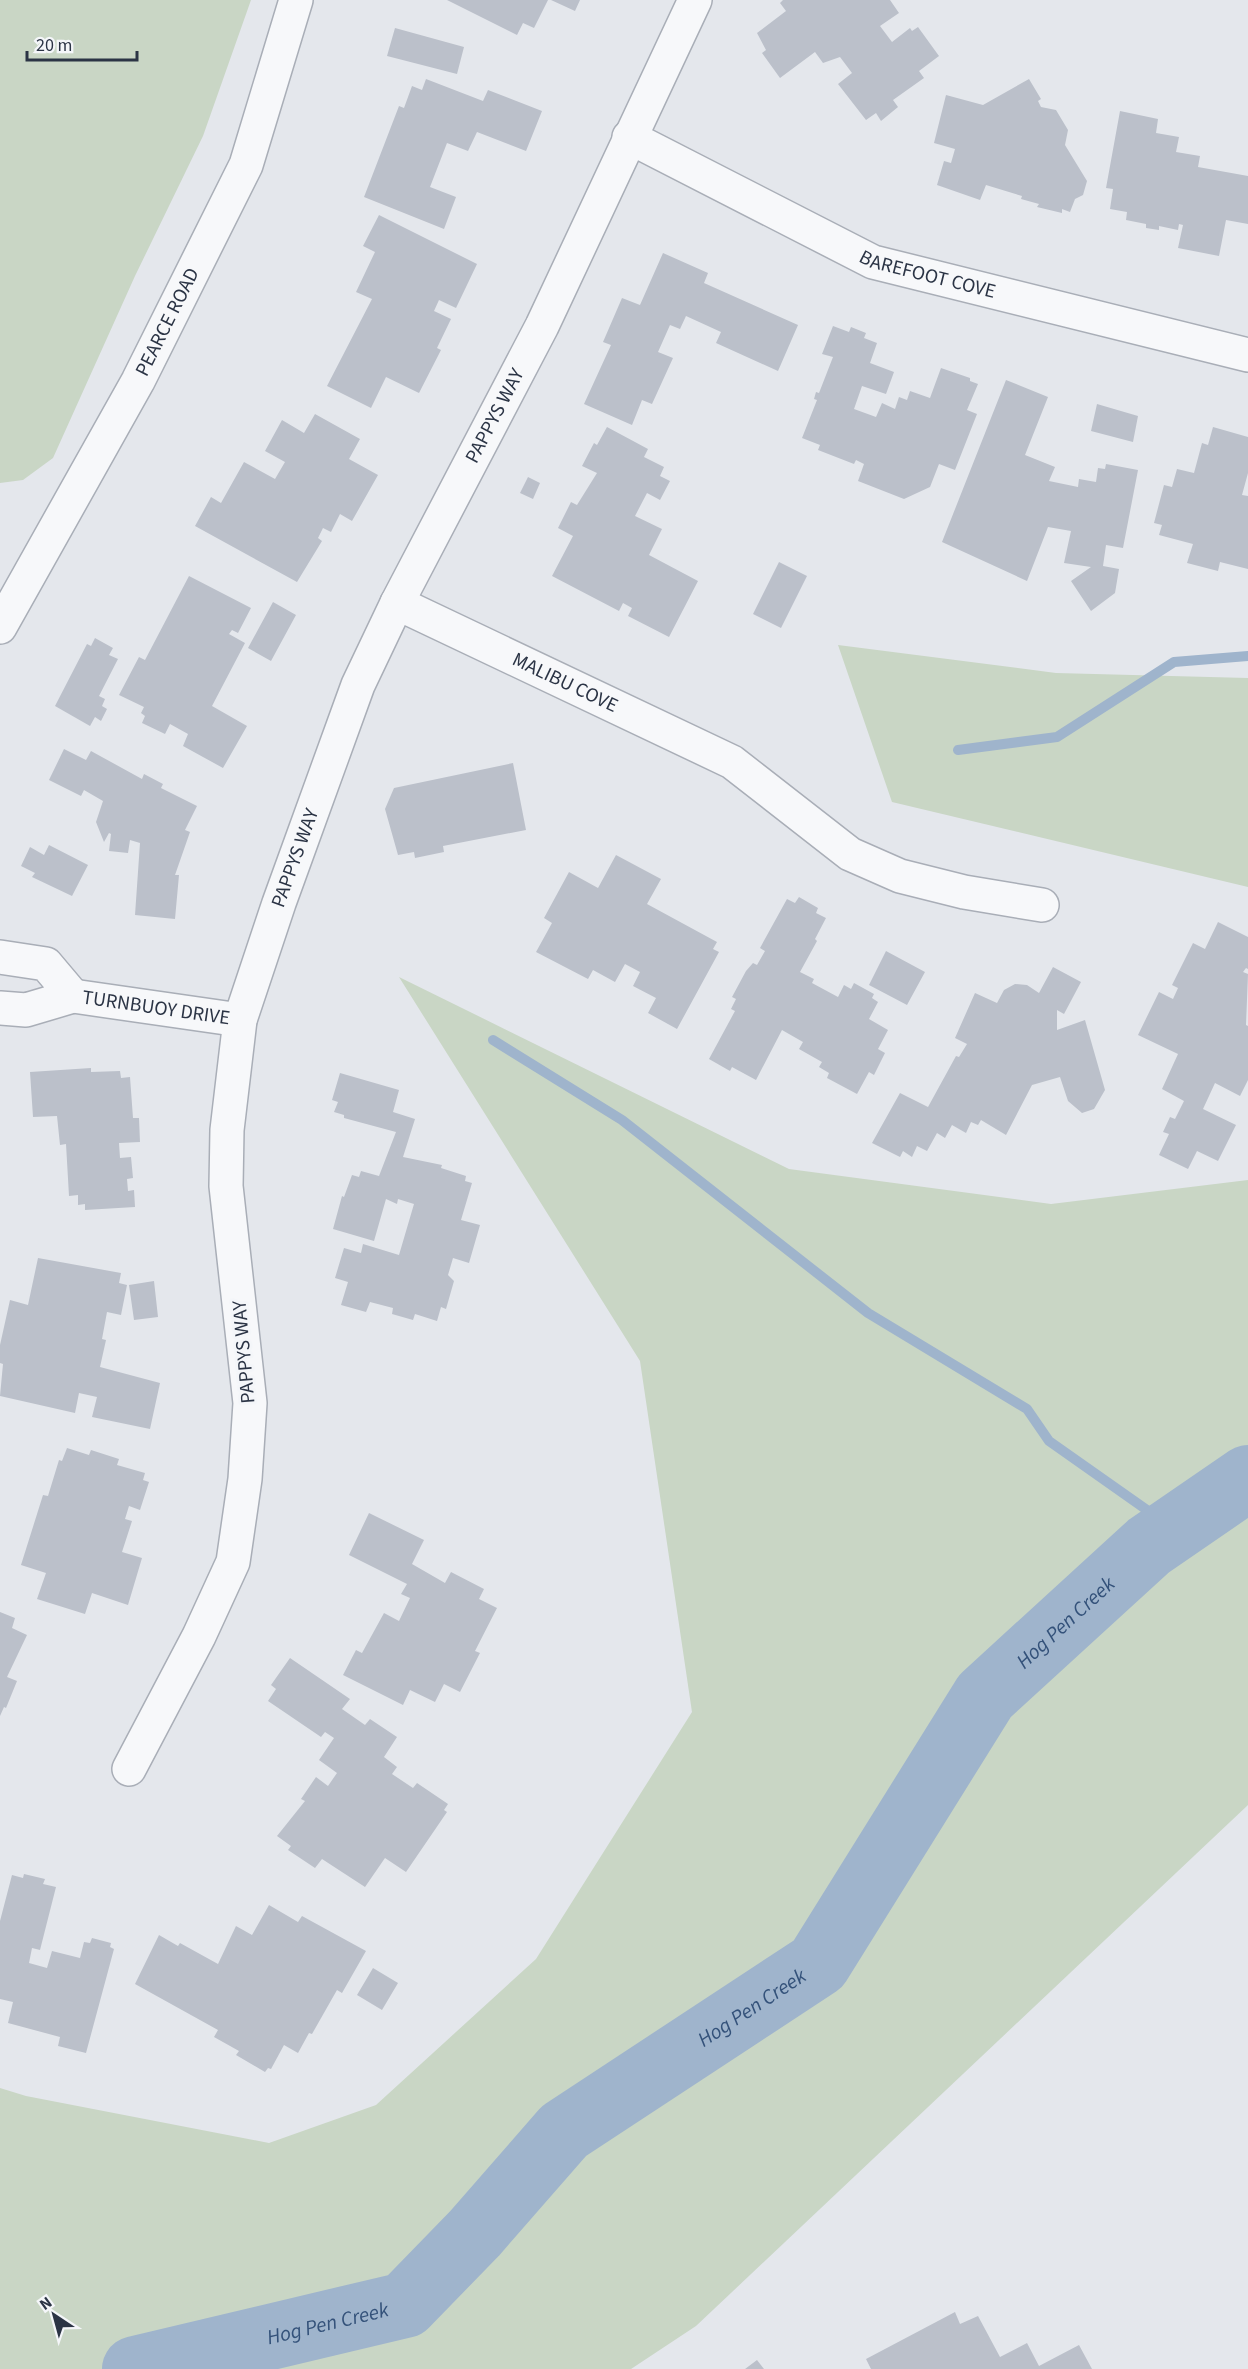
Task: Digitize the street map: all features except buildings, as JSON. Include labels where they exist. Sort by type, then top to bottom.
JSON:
[{"type":"street","name":"PEARCE ROAD","points":[[0,627],[138,381],[246,165],[296,0]]},
{"type":"street","name":"PAPPYS WAY","points":[[129,1769],[189,1657],[232,1562],[241,1503],[250,1404],[226,1186],[227,1130],[240,1020],[279,903],[358,685],[397,603],[542,326],[694,0]]},
{"type":"street","name":"BAREFOOT COVE","points":[[629,137],[873,262],[1248,356]]},
{"type":"street","name":"MALIBU COVE","points":[[397,603],[732,762],[850,855],[900,876],[964,891],[1042,905]]},
{"type":"street","name":"TURNBUOY DRIVE","points":[[0,957],[46,964],[73,996]]},
{"type":"street","name":"TURNBUOY DRIVE","points":[[0,1008],[26,1011],[73,996],[240,1020]]},
{"type":"green space","points":[[0,0],[251,0],[203,136],[135,276],[53,458],[23,480],[0,483]]},
{"type":"green space","points":[[838,645],[1056,673],[1248,678],[1248,887],[892,802]]},
{"type":"green space","points":[[399,977],[789,1169],[1051,1204],[1248,1180],[1248,1805],[696,2326],[631,2369],[0,2369],[0,2088],[26,2096],[269,2143],[376,2105],[536,1959],[692,1712],[640,1361]]},
{"type":"waterway","points":[[958,750],[1057,737],[1174,662],[1248,656]]},
{"type":"waterway","points":[[493,1040],[622,1120],[868,1313],[1027,1409],[1049,1441],[1174,1529]]},
{"type":"waterway","name":"Hog Pen Creek","points":[[135,2369],[405,2305],[475,2233],[564,2131],[818,1964],[985,1696],[1149,1546],[1248,1478]]}]
